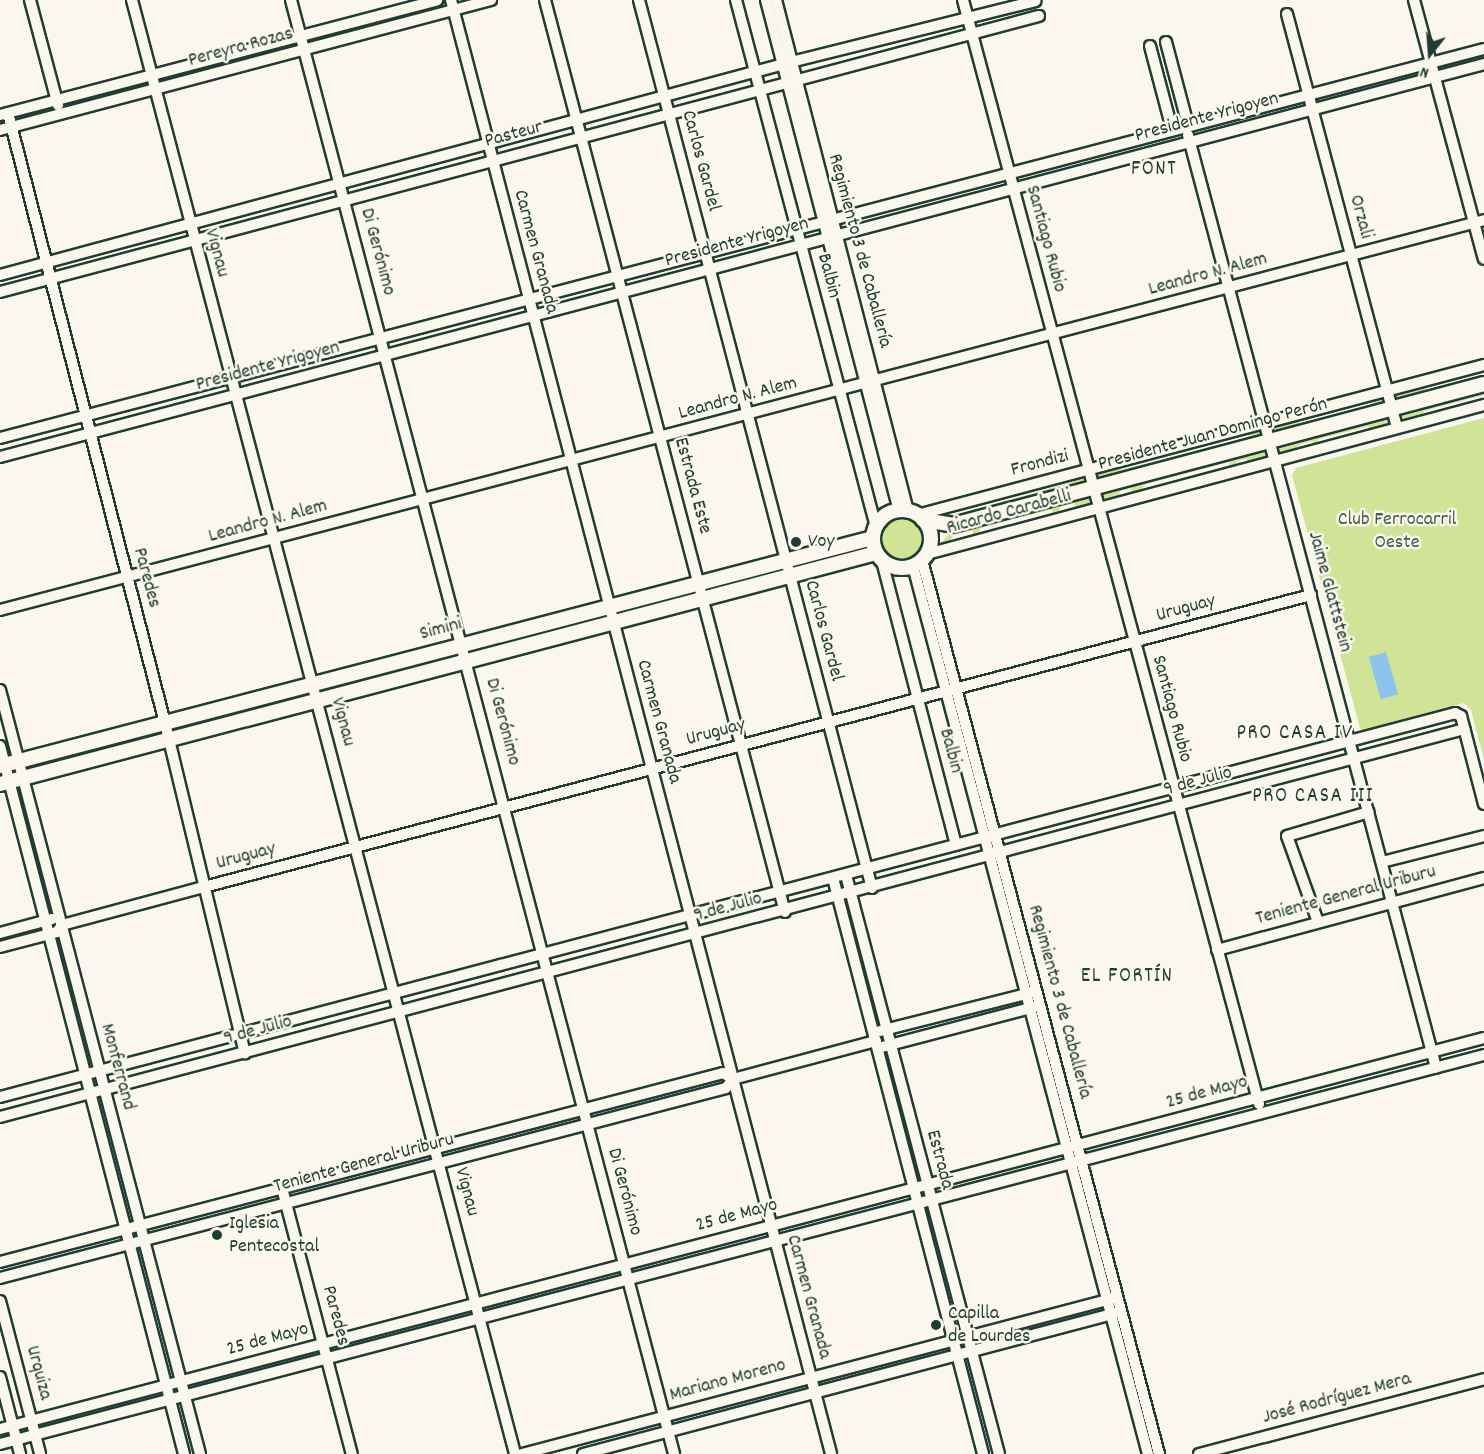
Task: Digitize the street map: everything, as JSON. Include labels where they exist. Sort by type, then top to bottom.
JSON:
[{"type":"main road","name":"Presidente Juan Domingo Perón","points":[[912,514],[952,525],[1484,384]]},
{"type":"main road","points":[[923,558],[931,538],[912,514],[889,513],[874,533],[879,557],[897,568],[923,558],[952,525]]},
{"type":"main road","name":"Simini","points":[[2,765],[786,561],[874,533]]},
{"type":"main road","name":"Simini","points":[[4,783],[703,598],[879,557]]},
{"type":"street","points":[[30,0],[60,114]]},
{"type":"street","name":"Vignau","points":[[132,0],[357,846],[515,1454]]},
{"type":"street","name":"Di Gerónimo","points":[[291,0],[506,807],[674,1454]]},
{"type":"street","name":"Pereyra Rozas","points":[[4,114],[437,0]]},
{"type":"street","name":"Pereyra Rozas","points":[[0,130],[304,49],[452,5],[491,0]]},
{"type":"street","name":"Estrada Este","points":[[545,0],[785,912]]},
{"type":"street","name":"Carlos Gardel","points":[[639,0],[872,888]]},
{"type":"street","name":"Balbin","points":[[736,0],[874,533]]},
{"type":"street","name":"Regimiento 3 de Caballería","points":[[766,0],[787,63]]},
{"type":"street","name":"Regimiento 3 de Caballería","points":[[776,0],[791,80],[870,383],[912,514]]},
{"type":"street","name":"Santiago Rubio","points":[[963,0],[1262,1113]]},
{"type":"street","points":[[1414,0],[1429,62],[1479,221],[1484,259]]},
{"type":"street","name":"Pasteur","points":[[0,275],[191,226],[787,63],[1035,1]]},
{"type":"street","name":"Carmen Granada","points":[[452,5],[831,1454]]},
{"type":"street","name":"Orzali","points":[[1287,14],[1397,428]]},
{"type":"street","name":"Pasteur","points":[[0,292],[759,88],[1039,16]]},
{"type":"street","name":"Jaime Glattstein","points":[[1166,42],[1186,125],[1437,1068]]},
{"type":"street","points":[[1150,46],[1172,129]]},
{"type":"street","name":"Presidente Yrigoyen","points":[[0,438],[1308,93],[1484,49]]},
{"type":"street","name":"Presidente Yrigoyen","points":[[0,457],[1484,64]]},
{"type":"street","name":"Paredes","points":[[4,114],[12,127],[165,723],[244,1053]]},
{"type":"street","name":"Leandro N. Alem","points":[[0,610],[1479,221]]},
{"type":"street","name":"Frondizi","points":[[912,514],[1484,365]]},
{"type":"street","name":"Ricardo Carabelli","points":[[923,558],[1098,508],[1484,405]]},
{"type":"street","name":"Balbin","points":[[879,557],[956,845]]},
{"type":"street","name":"Regimiento 3 de Caballería","points":[[923,558],[951,689],[1077,1161],[1151,1453]]},
{"type":"street","name":"Uruguay","points":[[0,947],[57,932],[62,925],[1311,595]]},
{"type":"street","name":"Monferrand","points":[[0,690],[200,1454]]},
{"type":"street","name":"9 de Julio","points":[[0,1097],[1455,713],[1461,716],[1464,729],[695,936],[0,1117]]},
{"type":"street","points":[[1464,729],[1484,804]]},
{"type":"street","name":"Monferrand","points":[[0,747],[4,783],[49,934],[184,1454]]},
{"type":"street","points":[[1318,922],[1287,836],[1369,812]]},
{"type":"street","points":[[1382,862],[1484,836]]},
{"type":"street","name":"Estrada","points":[[846,875],[885,1030],[999,1454]]},
{"type":"street","name":"Estrada","points":[[832,878],[983,1454]]},
{"type":"street","name":"Teniente General Uriburu","points":[[1217,950],[1484,878]]},
{"type":"street","name":"Uruguay","points":[[0,933],[54,919],[62,925]]},
{"type":"street","points":[[1032,992],[877,1032],[876,1041],[882,1047],[1036,1007]]},
{"type":"street","name":"25 de Mayo","points":[[0,1429],[1484,1038]]},
{"type":"street","name":"Teniente General Uriburu","points":[[0,1278],[726,1088],[733,1079],[876,1041]]},
{"type":"street","name":"25 de Mayo","points":[[0,1444],[1484,1055]]},
{"type":"street","name":"Teniente General Uriburu","points":[[0,1262],[723,1073],[733,1079]]},
{"type":"street","name":"Paredes","points":[[282,1188],[352,1454]]},
{"type":"street","name":"Mariano Moreno","points":[[522,1454],[1113,1299]]},
{"type":"street","name":"Urquiza","points":[[0,1300],[40,1454]]},
{"type":"street","name":"Mariano Moreno","points":[[583,1454],[1116,1313]]},
{"type":"street","name":"Urquiza","points":[[0,1377],[20,1454]]},
{"type":"street","name":"José Rodríguez Mera","points":[[1199,1454],[1484,1379]]},
{"type":"green space","points":[[1484,375],[1484,381],[952,521],[942,521],[935,514],[952,508],[951,516],[1073,482],[1075,476],[1122,463],[1120,470],[1248,437],[1249,430],[1301,416],[1299,424],[1372,405],[1373,396],[1427,382],[1425,390]]},
{"type":"green space","points":[[1484,388],[1484,395],[1424,411],[1421,419],[1367,433],[1369,426],[1319,439],[1311,448],[1313,441],[1298,445],[1294,453],[1245,466],[1247,459],[1237,461],[1234,469],[1228,470],[1230,462],[1143,485],[1141,494],[1131,496],[1132,488],[1120,491],[1118,500],[1074,512],[1075,503],[1060,507],[1058,516],[1051,518],[1053,509],[980,528],[979,538],[972,539],[973,530],[953,535],[949,545],[940,544],[954,528]]},
{"type":"green space","name":"Club Ferrocarril Oeste","points":[[1484,418],[1484,760],[1471,710],[1464,703],[1363,731],[1360,728],[1292,475],[1296,468]]},
{"type":"green space","points":[[902,514],[920,521],[927,539],[920,557],[902,564],[884,557],[877,539],[884,521]]},
{"type":"water","points":[[1386,652],[1398,694],[1381,699],[1369,657]]},
{"type":"place","name":"Voy","points":[[796,542]]},
{"type":"place","name":"Iglesia Pentecostal","points":[[217,1235]]},
{"type":"place","name":"Capilla de Lourdes","points":[[936,1325]]},
{"type":"district","name":"FONT","points":[[1154,170]]},
{"type":"district","name":"PRO CASA IV","points":[[1295,734]]},
{"type":"district","name":"PRO CASA III","points":[[1313,797]]},
{"type":"district","name":"EL FORTÍN","points":[[1127,977]]}]
